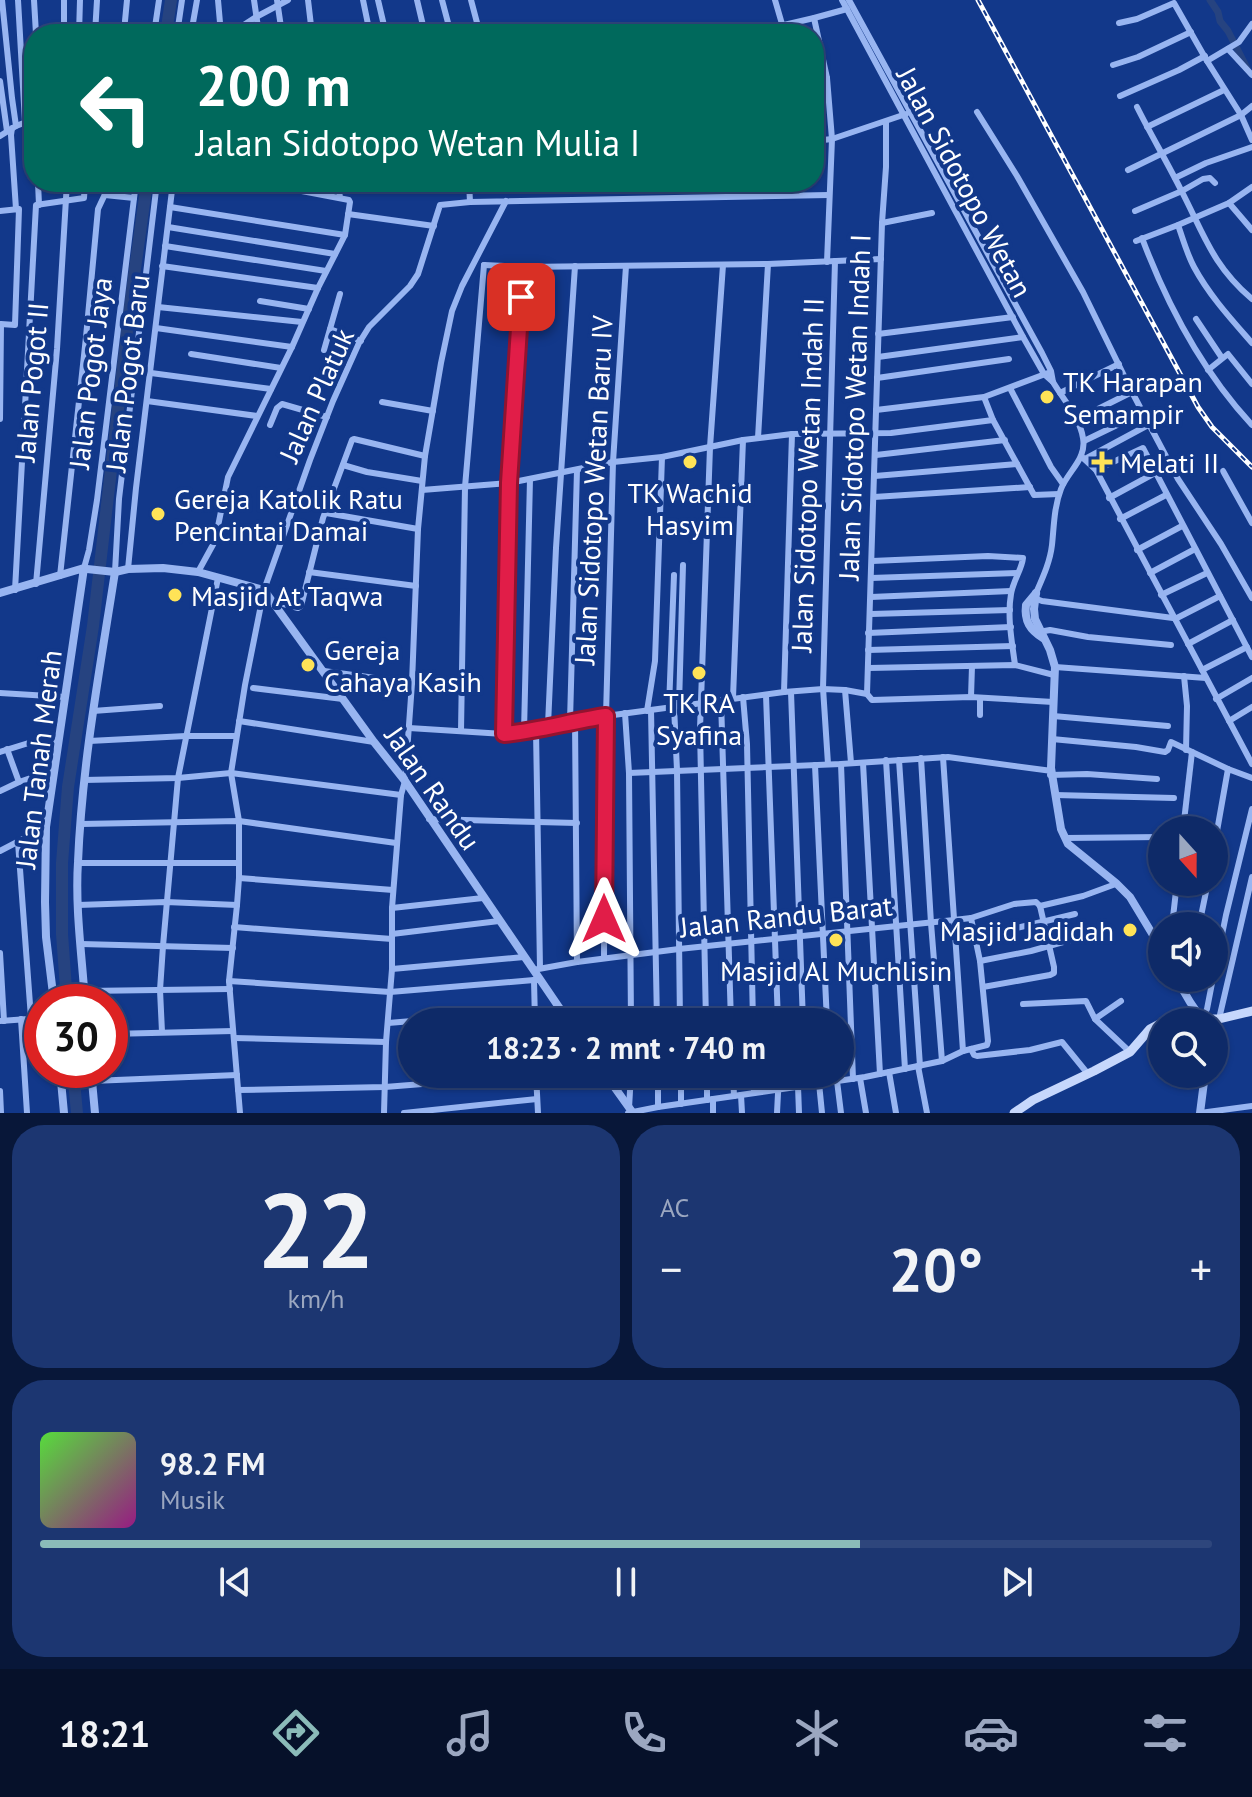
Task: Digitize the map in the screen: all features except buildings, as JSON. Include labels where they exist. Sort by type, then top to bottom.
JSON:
[{"type":"main road","points":[[1228,1017],[1250,1012]]},
{"type":"main road","points":[[1014,1113],[1033,1100],[1130,1052],[1148,1031]]},
{"type":"street","points":[[0,419],[0,327],[1,324],[15,325],[19,209],[16,209],[2,0]]},
{"type":"street","points":[[18,0],[24,105]]},
{"type":"street","points":[[34,0],[35,24]]},
{"type":"street","points":[[64,0],[64,24]]},
{"type":"street","points":[[79,24],[80,0]]},
{"type":"street","points":[[96,24],[97,0]]},
{"type":"street","points":[[125,21],[127,0]]},
{"type":"street","points":[[155,24],[159,0]]},
{"type":"street","points":[[178,24],[182,0]]},
{"type":"street","points":[[193,24],[197,0]]},
{"type":"street","points":[[218,0],[220,24]]},
{"type":"street","points":[[254,0],[257,24]]},
{"type":"street","points":[[245,24],[288,0]]},
{"type":"street","points":[[308,0],[311,24]]},
{"type":"street","points":[[363,0],[368,24]]},
{"type":"street","points":[[378,0],[384,24]]},
{"type":"street","points":[[417,0],[423,24]]},
{"type":"street","points":[[442,0],[448,24]]},
{"type":"street","points":[[471,0],[477,24]]},
{"type":"street","points":[[775,0],[782,24],[847,9]]},
{"type":"street","name":"Jalan Sidotopo Wetan","points":[[842,0],[1076,420],[1084,441]]},
{"type":"street","name":"Jalan Sidotopo Wetan","points":[[849,0],[1023,337],[1048,373]]},
{"type":"street","points":[[278,3],[281,24]]},
{"type":"street","points":[[1119,23],[1137,19],[1173,3],[1176,5],[1241,115],[1252,140]]},
{"type":"street","points":[[814,18],[815,24]]},
{"type":"street","points":[[1120,96],[1230,48],[1239,42],[1252,24]]},
{"type":"street","points":[[1113,65],[1191,32]]},
{"type":"street","points":[[1230,48],[1252,75]]},
{"type":"street","points":[[824,64],[832,139],[827,262]]},
{"type":"street","points":[[0,81],[12,128]]},
{"type":"street","points":[[1147,127],[1224,90]]},
{"type":"street","points":[[1128,170],[1241,115],[1252,106]]},
{"type":"street","points":[[1137,107],[1208,246],[1224,271],[1252,299]]},
{"type":"street","points":[[977,112],[1083,292],[1178,479],[1252,598]]},
{"type":"street","points":[[824,140],[908,114]]},
{"type":"street","points":[[0,136],[24,122]]},
{"type":"street","name":"Jalan Sidotopo Wetan Indah I","points":[[867,694],[886,122]]},
{"type":"street","points":[[1175,178],[1252,147]]},
{"type":"street","points":[[1135,211],[1208,178],[1215,183]]},
{"type":"street","points":[[1252,187],[1229,203],[1139,240],[1159,284],[1208,370],[1252,425]]},
{"type":"street","points":[[15,590],[38,192]]},
{"type":"street","name":"Jalan Pogot II","points":[[36,584],[66,192]]},
{"type":"street","points":[[37,205],[84,198],[84,192]]},
{"type":"street","points":[[60,576],[98,209],[106,192]]},
{"type":"street","name":"Jalan Pogot Jaya","points":[[85,569],[97,500],[135,192]]},
{"type":"street","points":[[84,984],[77,863],[84,780],[114,572],[119,499],[156,192]]},
{"type":"street","name":"Jalan Pogot Baru","points":[[128,569],[172,192]]},
{"type":"street","points":[[314,192],[340,198],[339,192]]},
{"type":"street","points":[[470,192],[470,202]]},
{"type":"street","points":[[105,195],[134,198]]},
{"type":"street","name":"Jalan Platuk","points":[[240,1113],[229,985],[239,878],[239,821],[231,773],[264,590],[327,417],[361,341],[369,327],[403,294],[418,274],[441,204],[829,195]]},
{"type":"street","name":"Jalan Platuk","points":[[198,572],[215,541],[228,477],[345,235],[350,200],[340,198]]},
{"type":"street","points":[[384,1113],[393,890],[409,728],[418,529],[425,456],[452,311],[472,264],[506,201]]},
{"type":"street","points":[[1229,203],[1252,230]]},
{"type":"street","points":[[170,207],[345,235]]},
{"type":"street","points":[[0,211],[16,209]]},
{"type":"street","points":[[882,223],[932,213]]},
{"type":"street","points":[[348,214],[434,226]]},
{"type":"street","points":[[1178,225],[1192,264],[1205,285],[1252,343]]},
{"type":"street","points":[[168,227],[335,254]]},
{"type":"street","points":[[165,246],[326,271]]},
{"type":"street","points":[[472,264],[523,267],[723,265],[881,259]]},
{"type":"street","name":"Jalan Sidotopo Wetan Indah II","points":[[828,764],[823,689],[835,261]]},
{"type":"street","points":[[758,438],[768,264]]},
{"type":"street","points":[[461,731],[465,487],[484,265]]},
{"type":"street","points":[[706,1008],[700,729],[710,447],[723,265]]},
{"type":"street","points":[[162,266],[318,288]]},
{"type":"street","points":[[548,725],[556,548],[575,266]]},
{"type":"street","name":"Jalan Sidotopo Wetan Baru IV","points":[[604,958],[613,462],[626,266]]},
{"type":"street","points":[[504,734],[509,483],[523,267]]},
{"type":"street","points":[[324,350],[340,294]]},
{"type":"street","points":[[260,301],[309,309]]},
{"type":"street","points":[[158,307],[302,322]]},
{"type":"street","points":[[878,334],[1013,317]]},
{"type":"street","points":[[1196,319],[1222,358]]},
{"type":"street","points":[[156,328],[292,347]]},
{"type":"street","points":[[330,329],[361,341]]},
{"type":"street","points":[[878,357],[1023,337]]},
{"type":"street","points":[[191,354],[281,368]]},
{"type":"street","points":[[1208,370],[1228,354],[1252,384]]},
{"type":"street","points":[[877,378],[1009,359]]},
{"type":"street","points":[[1060,393],[1119,364]]},
{"type":"street","points":[[151,373],[271,389]]},
{"type":"street","points":[[876,410],[984,397],[1048,373]]},
{"type":"street","points":[[1010,388],[1055,475],[1063,484]]},
{"type":"street","points":[[1076,420],[1132,392]]},
{"type":"street","points":[[984,397],[993,420],[1034,495],[1059,494]]},
{"type":"street","points":[[147,401],[257,416]]},
{"type":"street","points":[[382,402],[433,411]]},
{"type":"street","points":[[270,425],[282,404],[327,417]]},
{"type":"street","points":[[1083,458],[1084,441],[1144,412]]},
{"type":"street","points":[[422,490],[509,483],[758,438],[830,432],[891,433],[993,420]]},
{"type":"street","points":[[1148,934],[1129,902],[1072,851],[1062,838],[1056,821],[1050,772],[1053,716],[1050,702],[1054,671],[1052,656],[1035,619],[1034,596],[1048,564],[1056,508],[1063,484],[1083,458],[1150,424]]},
{"type":"street","points":[[792,434],[788,692],[803,1008]]},
{"type":"street","points":[[273,601],[301,606],[323,518],[354,439],[425,456]]},
{"type":"street","points":[[733,698],[743,440]]},
{"type":"street","points":[[876,455],[1005,440]]},
{"type":"street","points":[[1096,470],[1142,447],[1252,657]]},
{"type":"street","points":[[657,1008],[649,710],[655,661],[662,457]]},
{"type":"street","points":[[1083,458],[1096,470],[1252,764]]},
{"type":"street","points":[[875,476],[1017,464]]},
{"type":"street","points":[[343,465],[422,481]]},
{"type":"street","points":[[577,470],[573,721],[577,962]]},
{"type":"street","points":[[1223,471],[1252,523]]},
{"type":"street","points":[[1109,498],[1155,473]]},
{"type":"street","points":[[524,732],[530,479]]},
{"type":"street","points":[[874,497],[1030,487]]},
{"type":"street","points":[[1120,519],[1166,495]]},
{"type":"street","points":[[326,513],[418,529]]},
{"type":"street","points":[[1137,550],[1182,526]]},
{"type":"street","points":[[1150,573],[1195,549]]},
{"type":"street","points":[[872,561],[1020,557],[1024,560],[1011,591],[1010,610],[1015,665]]},
{"type":"street","points":[[674,706],[683,565]]},
{"type":"street","points":[[0,593],[85,569],[114,572],[163,568],[198,572],[264,590]]},
{"type":"street","name":"Jalan Tanah Merah","points":[[52,984],[45,913],[46,827],[85,569]]},
{"type":"street","points":[[309,572],[416,586]]},
{"type":"street","points":[[871,578],[1017,573]]},
{"type":"street","points":[[1161,595],[1207,573]]},
{"type":"street","points":[[674,575],[680,1008]]},
{"type":"street","points":[[162,1032],[160,990],[178,778],[218,578]]},
{"type":"street","name":"Jalan Randu","points":[[264,590],[405,781],[524,957],[537,969],[537,980],[558,1008]]},
{"type":"street","points":[[871,597],[1011,591]]},
{"type":"street","points":[[1034,596],[1042,601],[1174,618],[1220,596]]},
{"type":"street","points":[[871,614],[1010,610]]},
{"type":"street","points":[[1188,644],[1233,620]]},
{"type":"street","points":[[868,633],[1011,627]]},
{"type":"street","points":[[1040,635],[1050,630],[1171,645]]},
{"type":"street","points":[[868,650],[1013,646]]},
{"type":"street","points":[[1202,670],[1247,647]]},
{"type":"street","points":[[869,668],[1015,665],[1054,671],[1206,678]]},
{"type":"street","points":[[971,697],[972,666]]},
{"type":"street","points":[[324,671],[412,683]]},
{"type":"street","points":[[1184,676],[1189,751],[1184,816]]},
{"type":"street","points":[[1216,699],[1252,678]]},
{"type":"street","points":[[253,688],[343,699]]},
{"type":"street","points":[[409,728],[504,734],[674,706],[823,689],[867,694],[872,700],[971,697],[1050,702]]},
{"type":"street","points":[[845,690],[851,763]]},
{"type":"street","points":[[0,693],[65,697]]},
{"type":"street","points":[[766,695],[778,1008]]},
{"type":"street","points":[[743,697],[753,1008]]},
{"type":"street","points":[[980,698],[980,715]]},
{"type":"street","points":[[721,700],[730,1008]]},
{"type":"street","points":[[93,711],[160,706]]},
{"type":"street","points":[[1229,721],[1252,707]]},
{"type":"street","points":[[625,713],[629,773],[631,1008]]},
{"type":"street","points":[[1053,716],[1168,726]]},
{"type":"street","points":[[239,721],[374,742]]},
{"type":"street","points":[[536,730],[537,969]]},
{"type":"street","points":[[89,741],[236,736]]},
{"type":"street","points":[[1052,739],[1165,752],[1171,742],[1252,778]]},
{"type":"street","points":[[19,782],[3,750],[35,741],[59,740]]},
{"type":"street","points":[[629,773],[943,757],[1050,772],[1157,779]]},
{"type":"street","points":[[943,757],[963,1051]]},
{"type":"street","points":[[921,758],[942,1061]]},
{"type":"street","points":[[886,760],[905,1069]]},
{"type":"street","points":[[899,760],[919,1066],[927,1113]]},
{"type":"street","points":[[863,763],[880,1074]]},
{"type":"street","points":[[841,764],[856,1078],[866,1113]]},
{"type":"street","points":[[815,765],[826,1008]]},
{"type":"street","points":[[1220,816],[1228,769]]},
{"type":"street","points":[[0,791],[54,770]]},
{"type":"street","points":[[1050,772],[1065,838],[1130,897],[1148,927]]},
{"type":"street","points":[[84,780],[178,778],[231,773],[401,795]]},
{"type":"street","points":[[1055,795],[1174,798]]},
{"type":"street","points":[[1227,912],[1252,809]]},
{"type":"street","points":[[429,819],[577,823]]},
{"type":"street","points":[[81,824],[239,821],[396,843]]},
{"type":"street","points":[[0,851],[46,827]]},
{"type":"street","points":[[1065,838],[1148,837]]},
{"type":"street","points":[[18,842],[28,984]]},
{"type":"street","points":[[77,863],[239,863]]},
{"type":"street","points":[[1222,1008],[1252,877]]},
{"type":"street","points":[[239,878],[393,890]]},
{"type":"street","name":"Jalan Randu Barat","points":[[537,969],[679,949],[971,918],[1019,902],[1036,902],[1040,906],[1113,885]]},
{"type":"street","points":[[392,908],[483,898]]},
{"type":"street","points":[[78,905],[166,902],[237,905]]},
{"type":"street","points":[[983,987],[1052,975],[1050,947],[1040,906]]},
{"type":"street","points":[[975,938],[1075,914]]},
{"type":"street","points":[[856,1078],[942,1061],[987,1045],[980,961],[971,918]]},
{"type":"street","points":[[234,927],[392,936],[499,921]]},
{"type":"street","points":[[980,961],[1050,947],[1081,937]]},
{"type":"street","points":[[81,944],[233,948]]},
{"type":"street","points":[[0,953],[2,1021],[24,1019]]},
{"type":"street","points":[[392,969],[524,957]]},
{"type":"street","points":[[128,990],[229,985],[390,992],[537,980],[534,1008]]},
{"type":"street","points":[[1250,1012],[1252,1000]]},
{"type":"street","points":[[1023,1004],[1085,1001],[1095,1019],[1130,1052]]},
{"type":"street","points":[[1095,1019],[1121,1001]]},
{"type":"street","points":[[21,1019],[27,1113]]},
{"type":"street","points":[[388,1023],[398,1022]]},
{"type":"street","points":[[128,1033],[234,1034],[386,1042]]},
{"type":"street","points":[[971,1049],[977,1056],[1030,1050],[1062,1042],[1088,1074]]},
{"type":"street","points":[[889,1072],[896,1113]]},
{"type":"street","points":[[128,1080],[237,1075]]},
{"type":"street","points":[[238,1090],[398,1086]]},
{"type":"street","points":[[62,1088],[64,1113]]},
{"type":"street","points":[[93,1088],[95,1113]]},
{"type":"street","points":[[537,1088],[538,1113]]},
{"type":"street","points":[[615,1088],[631,1112]]},
{"type":"street","points":[[631,1088],[631,1112]]},
{"type":"street","points":[[658,1088],[658,1107]]},
{"type":"street","points":[[681,1088],[681,1104]]},
{"type":"street","points":[[709,1088],[713,1113]]},
{"type":"street","points":[[736,1088],[742,1113]]},
{"type":"street","points":[[754,1088],[754,1093]]},
{"type":"street","points":[[631,1112],[786,1088]]},
{"type":"street","points":[[799,1113],[802,1088]]},
{"type":"street","points":[[820,1088],[822,1113]]},
{"type":"street","points":[[834,1088],[841,1113]]},
{"type":"street","points":[[1203,1088],[1200,1113],[1252,1106]]},
{"type":"street","points":[[777,1113],[778,1089]]},
{"type":"street","points":[[0,1091],[1,1113]]},
{"type":"street","points":[[404,1113],[469,1109],[537,1099]]},
{"type":"street","points":[[507,1102],[508,1113]]},
{"type":"street","points":[[690,1113],[691,1102]]},
{"type":"waterway","points":[[167,24],[171,0]]},
{"type":"waterway","points":[[1210,0],[1247,68]]},
{"type":"waterway","points":[[66,984],[62,863],[68,787],[93,626],[146,192]]},
{"type":"waterway","points":[[75,1088],[77,1113]]},
{"type":"railway","points":[[978,0],[1198,407],[1212,427],[1252,467]]},
{"type":"place","name":"TK Harapan Semampir","points":[[1047,397]]},
{"type":"place","name":"TK Wachid Hasyim","points":[[690,462]]},
{"type":"place","name":"Melati II","points":[[1102,462]]},
{"type":"place","name":"Gereja Katolik Ratu Pencintai Damai","points":[[158,514]]},
{"type":"place","name":"Masjid At Taqwa","points":[[175,595]]},
{"type":"place","name":"Gereja Cahaya Kasih","points":[[308,665]]},
{"type":"place","name":"TK RA Syafina","points":[[699,673]]},
{"type":"place","name":"Masjid Jadidah","points":[[1130,930]]},
{"type":"place","name":"Masjid Al Muchlisin","points":[[836,940]]},
{"type":"route","points":[[521,297],[509,483],[504,734],[530,732],[548,725],[606,716],[604,919]]}]
